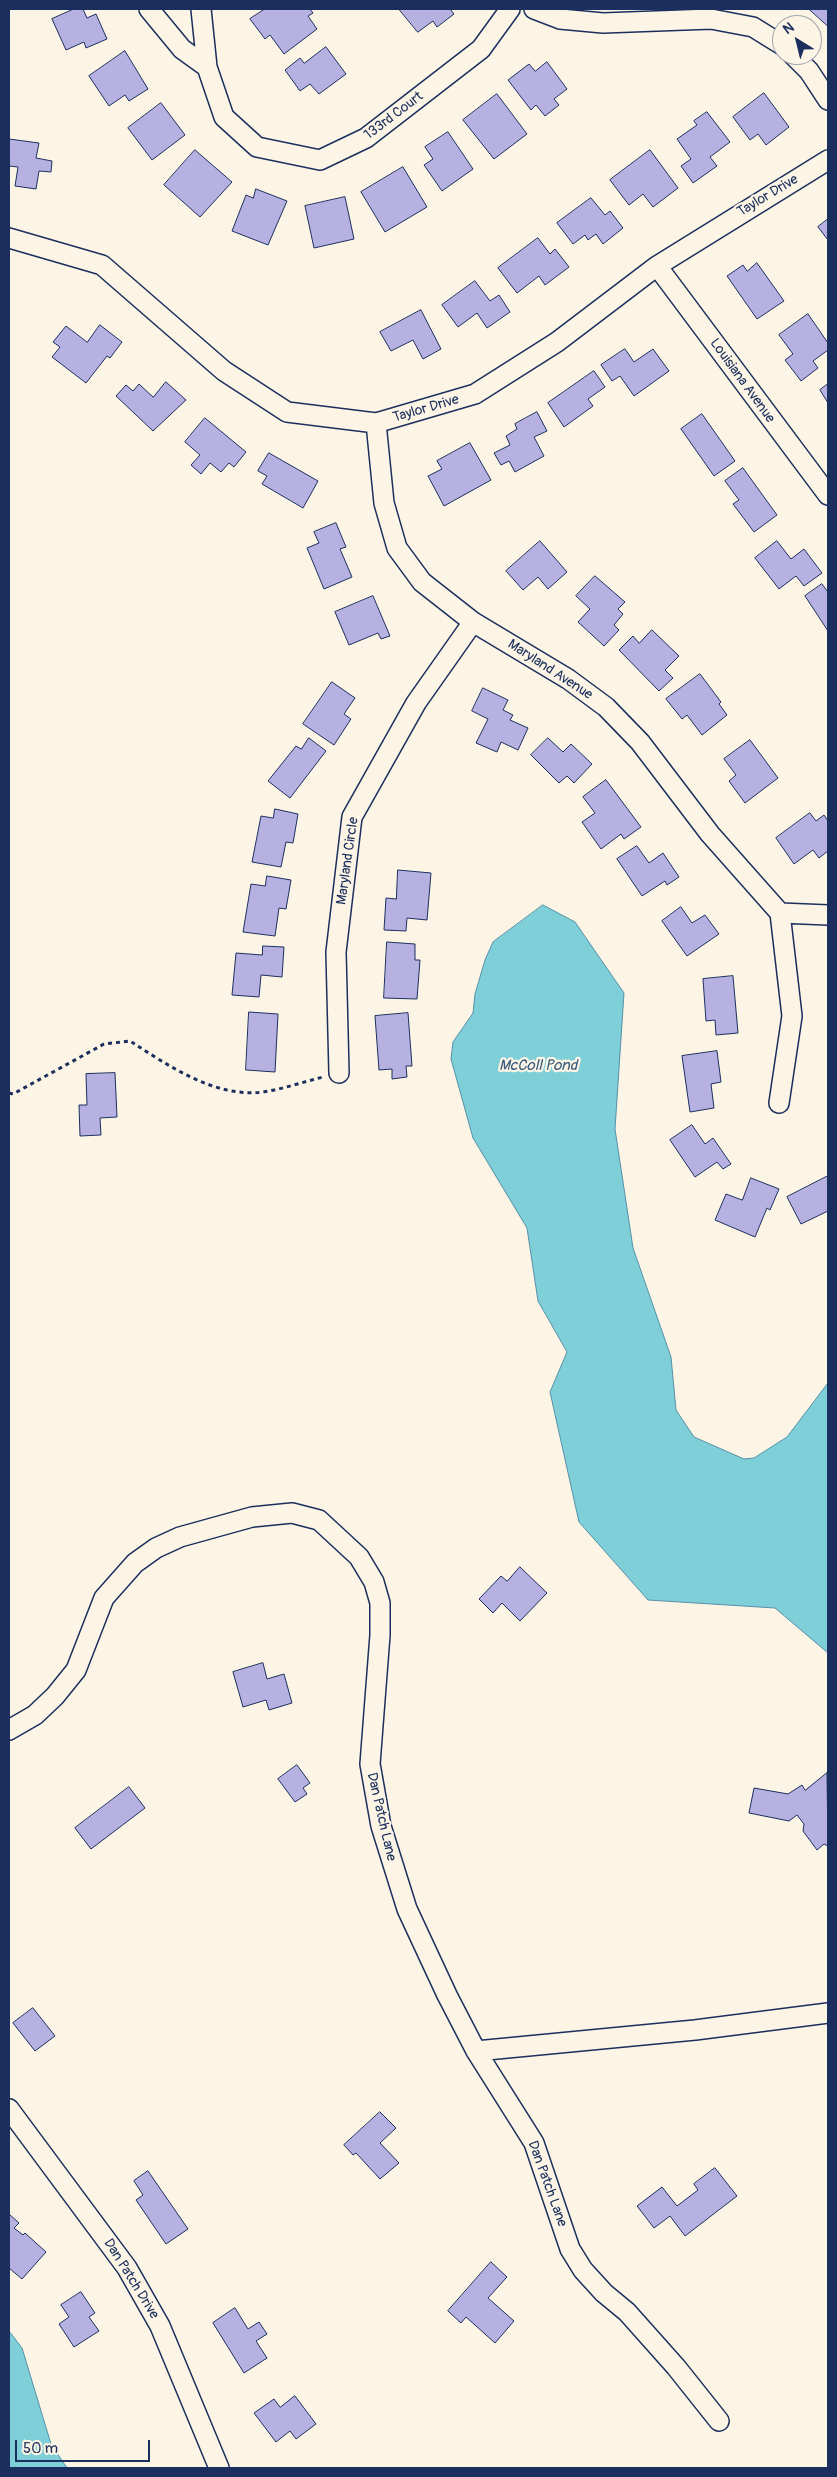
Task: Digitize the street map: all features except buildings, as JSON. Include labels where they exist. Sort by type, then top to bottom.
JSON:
[{"type":"street","points":[[149,9],[182,49],[207,67]]},
{"type":"street","name":"133rd Court","points":[[201,9],[207,67],[224,117],[257,147],[320,160],[366,138],[480,49],[510,9]]},
{"type":"street","points":[[534,9],[560,20],[603,23],[711,19],[753,28],[772,39]]},
{"type":"street","points":[[803,65],[828,100]]},
{"type":"street","name":"Taylor Drive","points":[[9,238],[102,265],[224,370],[287,412],[376,423],[475,394],[557,342],[657,266],[828,160]]},
{"type":"street","name":"Louisiana Avenue","points":[[657,266],[828,495]]},
{"type":"street","name":"Maryland Avenue","points":[[376,423],[384,503],[397,548],[422,582],[473,622],[568,679],[606,707],[640,742],[710,834],[780,913]]},
{"type":"street","name":"Maryland Circle","points":[[339,1073],[336,952],[352,818],[416,703],[473,622]]},
{"type":"street","points":[[779,1103],[792,1016],[780,913],[828,916]]},
{"type":"street","name":"Dan Patch Lane","points":[[9,1730],[35,1715],[76,1670],[104,1598],[135,1563],[156,1548],[180,1537],[252,1517],[292,1513],[319,1520],[360,1557],[374,1582],[380,1603],[380,1634],[370,1764],[374,1799],[391,1862],[407,1909],[447,1995],[476,2051],[534,2143],[570,2249],[583,2270],[604,2293],[627,2312],[676,2367],[718,2421]]},
{"type":"street","points":[[476,2051],[694,2030],[828,2013]]},
{"type":"street","name":"Dan Patch Drive","points":[[9,2109],[127,2268],[160,2326],[219,2468]]},
{"type":"path","points":[[9,1093],[14,1094],[104,1044],[130,1041],[167,1065],[225,1091],[262,1092],[339,1073]]},
{"type":"water","name":"McColl Pond","points":[[543,905],[575,922],[624,993],[615,1129],[633,1248],[671,1357],[676,1410],[694,1437],[744,1459],[754,1458],[787,1437],[828,1383],[828,1653],[775,1608],[648,1600],[579,1522],[550,1392],[567,1352],[538,1301],[527,1228],[473,1138],[451,1059],[453,1042],[473,1013],[475,994],[485,960],[493,942]]},
{"type":"water","points":[[9,2331],[22,2348],[51,2444],[67,2468],[9,2468]]}]
